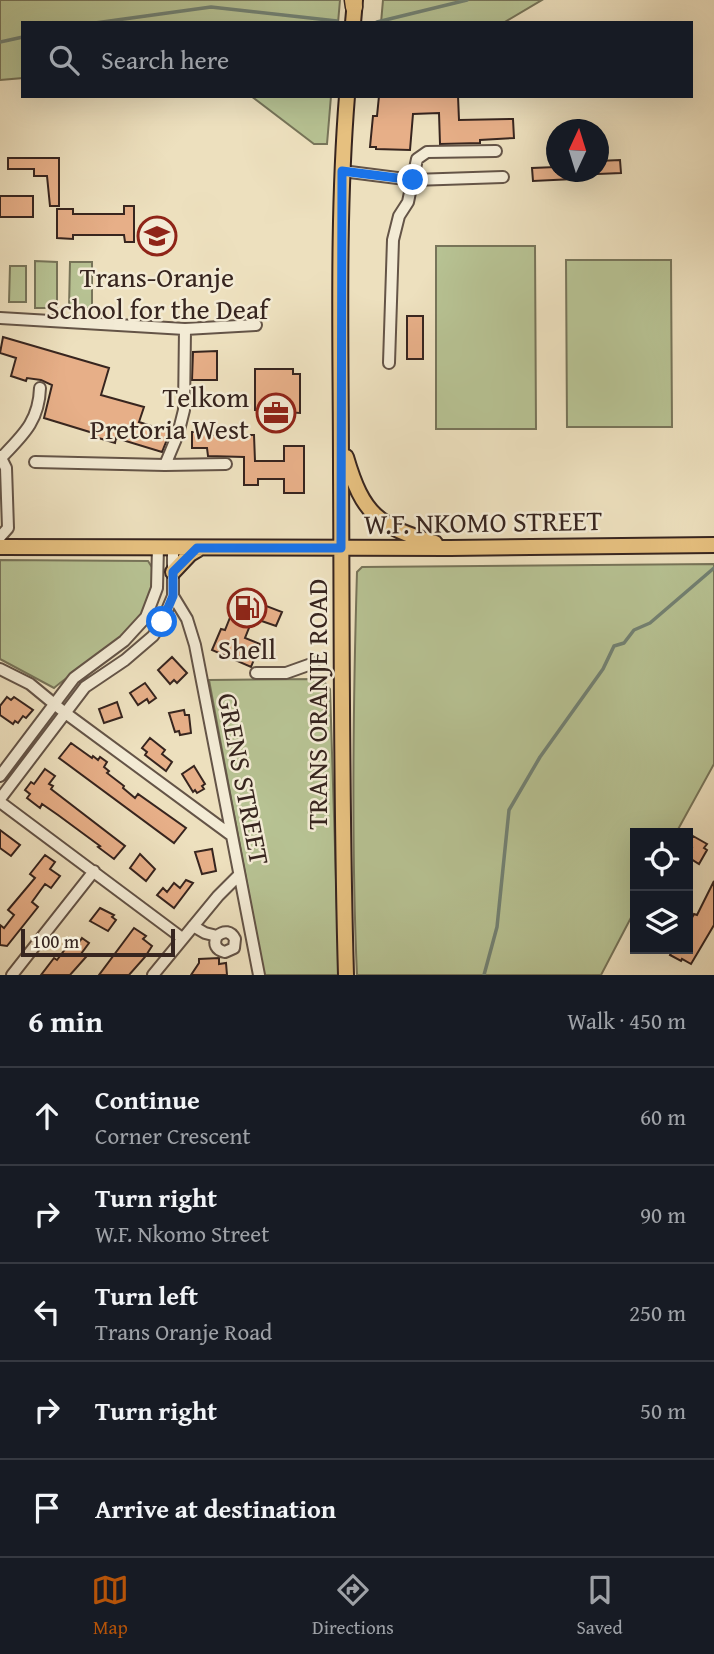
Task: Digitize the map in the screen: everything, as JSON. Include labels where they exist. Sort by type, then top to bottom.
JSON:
[{"type":"main road","name":"TRANS ORANJE ROAD","points":[[346,975],[342,838],[341,442],[342,171],[347,98]]},
{"type":"main road","points":[[341,442],[359,496],[377,518],[391,528],[450,548]]},
{"type":"main road","name":"W.F. NKOMO STREET","points":[[0,547],[450,548],[714,545]]},
{"type":"main road","points":[[173,572],[197,548],[205,548]]},
{"type":"street","points":[[389,363],[393,240],[413,180],[417,159],[427,152],[496,151]]},
{"type":"street","points":[[342,171],[413,180],[503,177]]},
{"type":"street","points":[[0,318],[185,329],[256,325]]},
{"type":"street","points":[[166,466],[184,410],[185,329]]},
{"type":"street","points":[[26,547],[4,532],[6,468],[1,457],[33,421],[38,410],[40,388]]},
{"type":"street","points":[[35,461],[166,466],[226,464]]},
{"type":"street","points":[[166,546],[173,572],[173,596],[153,636],[125,660],[85,687],[0,800],[182,938]]},
{"type":"street","points":[[0,776],[75,678],[124,641],[146,617],[157,588],[166,546]]},
{"type":"street","name":"GRENS STREET","points":[[173,596],[187,619],[195,645],[259,975]]},
{"type":"street","points":[[256,673],[286,673],[314,663]]},
{"type":"street","points":[[0,669],[30,684],[53,704],[231,835]]},
{"type":"street","points":[[12,975],[94,872]]},
{"type":"street","points":[[153,975],[182,938],[239,875]]},
{"type":"street","points":[[193,926],[217,936]]},
{"type":"green space","points":[[0,0],[340,0],[338,21],[21,21],[21,78],[0,80]]},
{"type":"green space","points":[[383,0],[542,0],[506,21],[381,21]]},
{"type":"green space","points":[[254,98],[331,98],[327,144],[314,144]]},
{"type":"green space","points":[[436,246],[535,246],[536,429],[436,429]]},
{"type":"green space","points":[[566,260],[671,260],[672,427],[567,427]]},
{"type":"green space","points":[[35,261],[57,262],[57,308],[35,308]]},
{"type":"green space","points":[[70,262],[92,262],[92,308],[69,308]]},
{"type":"green space","points":[[10,266],[26,266],[26,302],[9,302]]},
{"type":"green space","points":[[0,560],[148,561],[155,572],[147,604],[139,620],[118,640],[54,688],[0,659]]},
{"type":"green space","points":[[714,564],[714,764],[679,828],[630,828],[630,920],[601,975],[357,975],[354,673],[357,572],[362,567]]},
{"type":"green space","points":[[322,679],[330,689],[339,975],[264,975],[209,680]]},
{"type":"building","points":[[379,98],[458,98],[459,120],[513,119],[514,138],[480,140],[480,143],[440,144],[439,113],[413,114],[410,150],[376,149],[370,147],[373,116],[377,116]]},
{"type":"building","points":[[8,158],[59,158],[59,206],[50,206],[47,176],[34,176],[34,169],[8,169]]},
{"type":"building","points":[[609,160],[620,160],[621,173],[609,174]]},
{"type":"building","points":[[546,167],[546,180],[533,181],[532,168]]},
{"type":"building","points":[[0,196],[33,196],[33,217],[0,217]]},
{"type":"building","points":[[124,206],[134,206],[134,242],[125,242],[124,235],[73,235],[73,239],[57,238],[57,209],[73,209],[73,214],[124,214]]},
{"type":"building","points":[[407,316],[423,316],[423,359],[407,359]]},
{"type":"building","points":[[3,337],[109,368],[101,395],[144,407],[139,422],[170,432],[162,452],[116,438],[115,443],[92,436],[93,433],[44,418],[52,385],[41,380],[27,378],[26,381],[11,376],[16,358],[0,353]]},
{"type":"building","points":[[217,351],[217,380],[192,380],[193,352]]},
{"type":"building","points":[[255,369],[293,369],[293,374],[300,374],[300,413],[255,410]]},
{"type":"building","points":[[192,432],[207,432],[207,435],[254,435],[255,461],[284,461],[284,446],[304,446],[304,493],[284,493],[284,479],[258,479],[258,485],[244,485],[244,457],[208,456],[207,448],[192,448]]},
{"type":"building","points":[[235,594],[282,612],[276,626],[253,618],[245,638],[260,644],[251,667],[212,650],[221,629],[225,630],[233,610],[230,608]]},
{"type":"building","points":[[172,657],[187,673],[177,683],[174,680],[170,684],[158,670]]},
{"type":"building","points":[[145,683],[156,698],[149,703],[147,699],[138,705],[130,693]]},
{"type":"building","points":[[7,697],[11,700],[14,697],[33,710],[26,718],[23,716],[18,723],[15,721],[13,724],[0,715],[0,706]]},
{"type":"building","points":[[117,702],[122,717],[104,723],[99,709]]},
{"type":"building","points":[[184,710],[185,715],[189,715],[191,733],[180,735],[179,731],[175,732],[169,713]]},
{"type":"building","points":[[150,738],[165,750],[162,754],[172,762],[166,771],[145,755],[147,752],[142,748]]},
{"type":"building","points":[[71,743],[92,758],[93,756],[98,760],[100,757],[107,762],[104,767],[109,771],[107,773],[135,798],[138,794],[186,828],[174,843],[59,758]]},
{"type":"building","points":[[194,766],[205,784],[202,786],[204,789],[197,793],[195,790],[193,792],[182,774]]},
{"type":"building","points":[[45,769],[55,776],[49,784],[53,786],[51,789],[125,846],[114,859],[58,815],[42,804],[40,808],[27,798],[30,794],[25,790],[31,782],[34,784]]},
{"type":"building","points":[[0,830],[20,845],[11,856],[0,848]]},
{"type":"building","points":[[693,836],[707,844],[704,848],[707,850],[699,864],[693,860]]},
{"type":"building","points":[[212,849],[216,871],[202,874],[195,852]]},
{"type":"building","points":[[140,854],[155,869],[146,881],[130,868]]},
{"type":"building","points":[[45,855],[55,862],[50,869],[60,876],[51,888],[45,884],[32,902],[38,907],[7,946],[0,945],[0,925],[4,928],[14,915],[8,910],[35,878],[30,874]]},
{"type":"building","points":[[186,880],[193,883],[174,908],[157,895],[163,888],[167,892],[174,883],[180,888]]},
{"type":"building","points":[[714,881],[714,925],[691,964],[670,955],[693,954],[693,916],[697,915]]},
{"type":"building","points":[[100,908],[114,915],[112,917],[116,920],[108,931],[90,921]]},
{"type":"building","points":[[134,928],[146,936],[143,939],[152,946],[145,957],[129,975],[99,975]]},
{"type":"building","points":[[82,938],[89,943],[81,954],[86,957],[70,975],[41,975],[69,944],[74,941],[78,944]]},
{"type":"building","points":[[219,958],[219,964],[226,963],[227,975],[191,975],[199,959]]},
{"type":"waterway","points":[[381,21],[467,0]]},
{"type":"waterway","points":[[110,21],[211,7],[337,21]]},
{"type":"waterway","points":[[0,42],[21,37]]},
{"type":"waterway","points":[[484,975],[497,927],[509,810],[540,757],[603,669],[614,646],[624,643],[634,630],[650,623],[714,568]]},
{"type":"place","name":"Trans-Oranje School for the Deaf","points":[[157,236]]},
{"type":"place","name":"Telkom Pretoria West","points":[[276,413]]},
{"type":"place","name":"Shell","points":[[247,608]]},
{"type":"route","points":[[162,622],[173,596],[173,572],[197,548],[341,548],[342,171],[413,180]]}]
